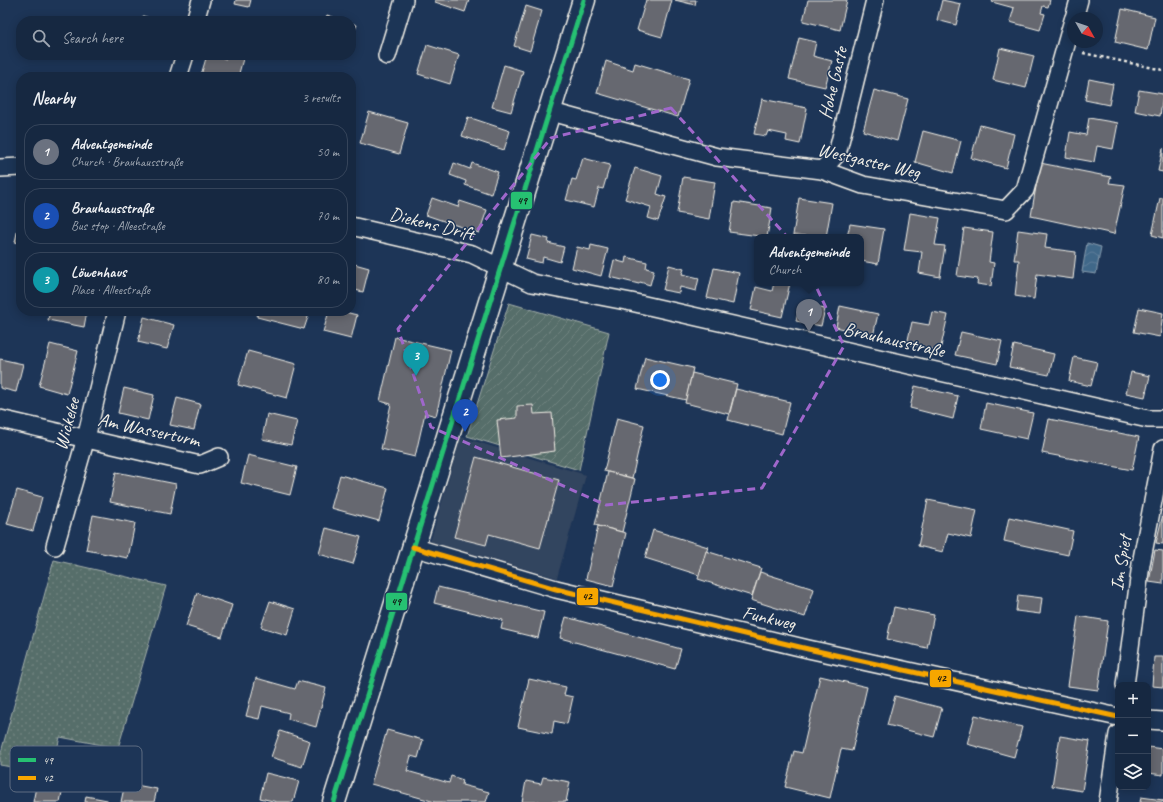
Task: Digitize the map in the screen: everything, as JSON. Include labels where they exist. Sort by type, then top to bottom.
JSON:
[{"type":"main road","points":[[334,802],[501,268],[548,111],[584,0]]},
{"type":"street","points":[[196,16],[201,0]]},
{"type":"street","points":[[387,56],[404,0]]},
{"type":"street","name":"Hohe Gaste","points":[[822,170],[837,154],[875,0]]},
{"type":"street","name":"Westgaster Weg","points":[[1075,12],[1079,0]]},
{"type":"street","name":"Westgaster Weg","points":[[548,111],[716,157],[822,170],[863,185],[1006,210],[1025,190],[1067,42]]},
{"type":"street","points":[[180,72],[183,60]]},
{"type":"street","points":[[0,168],[16,167]]},
{"type":"street","name":"Diekens Drift","points":[[356,227],[472,254],[501,268]]},
{"type":"street","name":"Brauhausstraße","points":[[501,268],[532,283],[631,302],[1148,419],[1163,419]]},
{"type":"street","name":"Wickelee","points":[[55,546],[86,438],[116,316]]},
{"type":"street","name":"Am Wasserturm","points":[[0,419],[200,464],[219,457]]},
{"type":"street","name":"Im Spiet","points":[[1125,682],[1141,564],[1163,449]]},
{"type":"street","name":"Funkweg","points":[[413,547],[556,590],[808,649],[1115,716]]},
{"type":"street","points":[[1151,720],[1163,722]]},
{"type":"street","points":[[1108,802],[1115,754]]},
{"type":"path","points":[[1065,49],[1163,70]]},
{"type":"highlighted area","points":[[671,108],[799,250],[844,346],[762,488],[606,505],[431,427],[398,329],[551,138]]},
{"type":"shaded area","points":[[461,437],[586,475],[557,578],[430,542]]},
{"type":"green space","points":[[509,303],[609,332],[579,470],[467,436]]},
{"type":"green space","points":[[54,560],[166,586],[119,746],[107,746],[60,737],[58,746],[10,746],[10,767],[0,765],[0,756]]},
{"type":"water","points":[[1087,243],[1101,247],[1096,274],[1082,272]]},
{"type":"building","points":[[236,0],[251,0],[249,7],[235,4]]},
{"type":"building","points":[[435,0],[469,0],[465,12],[435,2]]},
{"type":"building","points":[[646,0],[672,0],[662,37],[637,30]]},
{"type":"building","points":[[675,0],[696,0],[695,5]]},
{"type":"building","points":[[808,0],[847,0],[840,30],[803,21]]},
{"type":"building","points":[[942,0],[961,4],[956,25],[937,20]]},
{"type":"building","points":[[993,0],[1050,0],[1048,7],[1043,6],[1041,13],[1045,14],[1040,30],[1010,22],[1014,8],[992,2]]},
{"type":"building","points":[[526,6],[542,11],[530,51],[514,46]]},
{"type":"building","points":[[1122,9],[1155,17],[1148,50],[1115,42]]},
{"type":"building","points":[[799,38],[816,42],[813,56],[832,61],[825,87],[789,79]]},
{"type":"building","points":[[427,45],[459,55],[450,84],[418,74]]},
{"type":"building","points":[[1000,48],[1034,56],[1026,88],[993,80]]},
{"type":"building","points":[[206,60],[243,60],[239,72],[202,72]]},
{"type":"building","points":[[606,61],[633,70],[635,63],[689,79],[678,117],[597,93]]},
{"type":"building","points":[[504,65],[523,71],[511,112],[492,107]]},
{"type":"building","points":[[1089,79],[1113,84],[1109,105],[1085,100]]},
{"type":"building","points":[[874,90],[908,99],[897,141],[863,131]]},
{"type":"building","points":[[1139,90],[1163,94],[1160,116],[1135,111]]},
{"type":"building","points":[[762,99],[807,108],[800,144],[786,141],[787,135],[768,131],[766,136],[754,134]]},
{"type":"building","points":[[369,112],[408,123],[399,154],[360,143]]},
{"type":"building","points":[[468,117],[510,131],[504,150],[462,136]]},
{"type":"building","points":[[1089,118],[1118,123],[1113,149],[1097,146],[1094,162],[1066,157],[1070,132],[1086,135]]},
{"type":"building","points":[[980,125],[1014,134],[1006,168],[971,158]]},
{"type":"building","points":[[923,131],[961,141],[953,173],[915,162]]},
{"type":"building","points":[[1163,148],[1163,172],[1158,171]]},
{"type":"building","points":[[583,158],[610,165],[603,189],[599,188],[594,207],[566,200],[572,179],[576,180]]},
{"type":"building","points":[[454,163],[470,169],[472,163],[498,172],[491,194],[465,185],[466,181],[450,175]]},
{"type":"building","points":[[1040,163],[1111,177],[1109,183],[1125,185],[1114,234],[1031,216]]},
{"type":"building","points":[[635,168],[662,176],[657,194],[666,197],[658,221],[648,218],[651,207],[625,199]]},
{"type":"building","points":[[683,177],[715,182],[709,219],[677,213]]},
{"type":"building","points":[[432,198],[458,207],[460,201],[487,210],[479,233],[426,215]]},
{"type":"building","points":[[799,198],[832,203],[827,234],[793,234]]},
{"type":"building","points":[[1160,198],[1163,198],[1163,238],[1152,235]]},
{"type":"building","points":[[734,202],[772,208],[768,234],[754,234],[754,235],[729,232]]},
{"type":"building","points":[[910,213],[940,218],[935,245],[945,246],[940,277],[919,273],[922,252],[904,250]]},
{"type":"building","points":[[850,224],[884,229],[878,264],[864,262],[864,234],[848,234]]},
{"type":"building","points":[[964,228],[993,232],[989,262],[994,263],[991,286],[977,284],[978,279],[957,276]]},
{"type":"building","points":[[1018,230],[1047,234],[1045,248],[1076,252],[1073,279],[1037,274],[1034,299],[1015,296],[1019,260],[1014,260]]},
{"type":"building","points":[[532,235],[549,239],[548,243],[564,247],[560,262],[543,257],[542,263],[526,259]]},
{"type":"building","points":[[591,245],[608,249],[601,276],[572,268],[577,247],[590,250]]},
{"type":"building","points":[[626,257],[647,262],[646,268],[654,270],[650,285],[610,277],[614,260],[625,263]]},
{"type":"building","points":[[356,264],[369,268],[363,292],[356,290]]},
{"type":"building","points":[[669,265],[684,269],[682,274],[699,278],[696,291],[680,287],[679,293],[663,290]]},
{"type":"building","points":[[714,268],[739,273],[733,304],[707,298]]},
{"type":"building","points":[[773,286],[789,286],[782,317],[751,310],[756,287],[772,291]]},
{"type":"building","points":[[800,304],[825,309],[821,326],[796,321]]},
{"type":"building","points":[[840,306],[878,314],[873,336],[836,327]]},
{"type":"building","points":[[1139,308],[1163,313],[1160,337],[1134,332]]},
{"type":"building","points":[[932,312],[948,315],[940,351],[907,344],[912,322],[929,325]]},
{"type":"building","points":[[357,315],[351,339],[323,332],[328,316]]},
{"type":"building","points":[[49,316],[86,316],[84,327],[48,320]]},
{"type":"building","points":[[257,316],[308,316],[304,329]]},
{"type":"building","points":[[144,317],[174,325],[167,349],[138,342]]},
{"type":"building","points":[[961,332],[1002,341],[997,364],[955,355]]},
{"type":"building","points":[[395,337],[451,350],[436,416],[425,413],[415,457],[381,449],[391,404],[380,401]]},
{"type":"building","points":[[50,344],[78,351],[67,394],[39,386]]},
{"type":"building","points":[[1014,345],[1054,354],[1049,375],[1009,367]]},
{"type":"building","points":[[248,351],[296,364],[287,398],[238,385]]},
{"type":"building","points":[[645,357],[693,368],[686,400],[637,389]]},
{"type":"building","points":[[1074,357],[1097,362],[1091,386],[1069,381]]},
{"type":"building","points":[[0,359],[23,364],[16,392],[0,388]]},
{"type":"building","points":[[1131,372],[1150,376],[1145,397],[1126,393]]},
{"type":"building","points":[[692,373],[737,384],[729,414],[685,403]]},
{"type":"building","points":[[915,386],[958,396],[953,419],[910,408]]},
{"type":"building","points":[[124,388],[154,395],[148,420],[118,413]]},
{"type":"building","points":[[736,389],[790,402],[782,434],[728,420]]},
{"type":"building","points":[[177,398],[200,404],[194,430],[170,425]]},
{"type":"building","points":[[986,403],[1033,413],[1027,439],[981,429]]},
{"type":"building","points":[[533,405],[534,414],[552,413],[555,451],[501,458],[497,420],[517,418],[517,406]]},
{"type":"building","points":[[267,414],[297,421],[291,445],[262,439]]},
{"type":"building","points":[[617,418],[644,425],[632,478],[604,471]]},
{"type":"building","points":[[1049,419],[1139,437],[1132,470],[1042,453]]},
{"type":"building","points":[[248,455],[297,467],[290,495],[241,483]]},
{"type":"building","points":[[476,457],[559,480],[540,548],[489,534],[486,545],[454,537]]},
{"type":"building","points":[[116,472],[176,484],[170,514],[110,502]]},
{"type":"building","points":[[608,472],[635,479],[622,532],[595,525]]},
{"type":"building","points":[[340,475],[388,488],[379,521],[331,508]]},
{"type":"building","points":[[17,490],[42,497],[33,531],[7,524]]},
{"type":"building","points":[[928,500],[977,510],[971,538],[948,533],[943,552],[918,546]]},
{"type":"building","points":[[1163,514],[1163,544],[1156,543]]},
{"type":"building","points":[[93,515],[135,523],[128,558],[86,550]]},
{"type":"building","points":[[1009,517],[1073,531],[1068,555],[1004,541]]},
{"type":"building","points":[[598,526],[626,533],[613,586],[586,579]]},
{"type":"building","points":[[326,528],[361,537],[353,564],[319,554]]},
{"type":"building","points":[[653,530],[708,547],[699,575],[645,558]]},
{"type":"building","points":[[1155,550],[1163,551],[1163,584],[1149,582]]},
{"type":"building","points":[[706,551],[761,568],[752,596],[698,579]]},
{"type":"building","points":[[760,572],[814,589],[805,617],[751,600]]},
{"type":"building","points":[[438,587],[544,612],[538,638],[501,629],[503,620],[434,603]]},
{"type":"building","points":[[197,593],[232,605],[222,637],[186,626]]},
{"type":"building","points":[[1018,595],[1042,598],[1040,614],[1016,611]]},
{"type":"building","points":[[270,601],[295,609],[287,635],[261,627]]},
{"type":"building","points":[[894,607],[934,615],[927,648],[887,639]]},
{"type":"building","points":[[1078,616],[1108,621],[1098,690],[1068,686]]},
{"type":"building","points":[[566,617],[681,649],[675,669],[560,638]]},
{"type":"building","points":[[1154,657],[1163,657],[1163,687],[1152,686]]},
{"type":"building","points":[[820,676],[867,687],[852,751],[841,749],[830,798],[785,787],[794,751],[802,753]]},
{"type":"building","points":[[256,678],[295,689],[298,681],[326,688],[316,727],[288,719],[289,713],[262,706],[259,719],[246,716]]},
{"type":"building","points":[[529,679],[566,687],[564,695],[573,697],[567,724],[554,721],[552,734],[518,727]]},
{"type":"building","points":[[895,696],[942,708],[934,737],[887,725]]},
{"type":"building","points":[[975,715],[1022,727],[1014,757],[967,744]]},
{"type":"building","points":[[387,730],[423,740],[418,758],[411,756],[407,771],[449,783],[451,776],[463,780],[462,785],[489,792],[486,802],[435,802],[371,784]]},
{"type":"building","points":[[280,731],[310,741],[302,767],[271,757]]},
{"type":"building","points":[[1060,736],[1090,741],[1082,791],[1052,786]]},
{"type":"building","points":[[1151,747],[1163,749],[1163,775],[1151,773]]},
{"type":"building","points":[[266,773],[299,781],[293,802],[277,802],[260,798]]},
{"type":"building","points":[[543,777],[570,782],[566,802],[522,802],[526,781],[541,784]]},
{"type":"building","points":[[142,786],[157,789],[154,802],[121,802],[123,792],[142,792]]},
{"type":"building","points":[[35,792],[62,792],[60,802],[33,802]]},
{"type":"building","points":[[86,796],[107,800],[106,802],[85,802]]},
{"type":"building","points":[[1141,797],[1163,800],[1163,802],[1140,802]]},
{"type":"transit line","name":"49","points":[[334,802],[584,0]]},
{"type":"transit line","name":"42","points":[[413,547],[556,589],[808,649],[1115,716]]},
{"type":"place","name":"Adventgemeinde","points":[[809,332]]},
{"type":"place","name":"Löwenhaus","points":[[416,376]]},
{"type":"place","name":"Brauhausstraße","points":[[465,432]]}]
